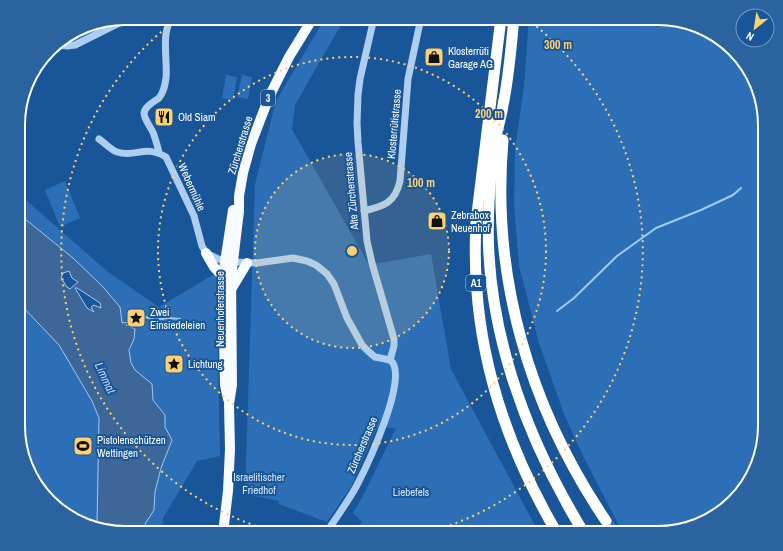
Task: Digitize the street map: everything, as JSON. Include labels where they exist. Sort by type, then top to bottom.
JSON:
[{"type":"highway","name":"A1","points":[[500,25],[476,222],[475,267],[478,307],[487,364],[505,425],[526,474],[553,526]]},
{"type":"highway","name":"A1","points":[[513,25],[503,105],[497,132],[489,203],[489,258],[495,306],[508,362],[528,421],[550,474],[580,526]]},
{"type":"highway","name":"A1","points":[[503,105],[500,186],[501,221],[508,283],[516,319],[529,368],[551,424],[576,472],[606,521]]},
{"type":"main road","name":"Zürcherstrasse","points":[[229,261],[239,211],[239,196],[251,144],[267,102],[289,57],[309,25]]},
{"type":"main road","points":[[206,253],[214,267],[223,277]]},
{"type":"main road","name":"Neuenhoferstrasse","points":[[229,261],[223,277],[222,319],[225,385],[229,404]]},
{"type":"main road","name":"Neuenhoferstrasse","points":[[223,526],[228,491],[230,449],[229,404],[232,385],[231,290],[229,261]]},
{"type":"main road","points":[[231,290],[247,263]]},
{"type":"street","points":[[159,153],[154,134],[144,111],[159,98],[165,86],[165,36],[168,25]]},
{"type":"street","name":"Alte Zürcherstrasse","points":[[372,25],[360,79],[357,110],[358,142],[367,241],[394,339],[394,346],[390,360]]},
{"type":"street","name":"Klosterrütistrasse","points":[[364,211],[380,207],[387,203],[395,195],[399,187],[408,79],[419,25]]},
{"type":"street","points":[[65,46],[75,45],[113,26]]},
{"type":"street","points":[[99,139],[116,151],[130,153],[152,151],[159,153]]},
{"type":"street","name":"Webermühle","points":[[159,153],[166,157],[172,167],[194,216],[202,246],[206,253]]},
{"type":"street","points":[[206,253],[229,261],[247,263],[293,258],[307,261],[320,267],[330,277],[334,284],[347,318],[362,345],[375,357],[390,360]]},
{"type":"street","name":"Zürcherstrasse","points":[[331,526],[358,484],[387,415],[396,374],[394,364],[390,360]]},
{"type":"green space","points":[[123,25],[69,43],[75,38],[93,30]]},
{"type":"green space","points":[[321,25],[341,25],[295,105],[292,129],[369,265],[431,254],[451,369],[535,526],[359,526],[362,522],[353,513],[363,496],[396,428],[377,428],[352,485],[327,522],[279,504],[279,501],[245,494],[255,184],[276,101]]},
{"type":"green space","points":[[528,25],[664,25],[684,28],[708,38],[719,46],[729,54],[745,75],[753,93],[758,119],[758,432],[753,458],[745,476],[737,487],[724,501],[713,509],[690,521],[664,526],[619,526],[583,456],[564,414],[539,343],[519,266],[514,206],[515,149],[524,86]]},
{"type":"green space","points":[[226,75],[237,77],[233,100],[222,98]]},
{"type":"green space","points":[[242,75],[252,77],[248,99],[237,97]]},
{"type":"green space","points":[[65,181],[80,218],[60,227],[45,190]]},
{"type":"green space","points":[[25,199],[108,272],[159,307],[216,273],[220,456],[197,461],[163,518],[162,526],[145,526],[145,524],[154,510],[155,492],[161,468],[172,440],[165,427],[165,415],[153,400],[152,384],[135,370],[132,365],[130,354],[134,339],[122,323],[103,287],[73,258],[25,219]]},
{"type":"green space","points":[[25,309],[59,345],[92,401],[99,418],[97,522],[75,513],[54,497],[35,470],[30,458],[25,432]]},
{"type":"water","name":"Limmat","points":[[25,219],[73,258],[103,287],[120,307],[122,323],[129,322],[129,326],[135,329],[134,339],[129,350],[131,363],[135,370],[152,384],[153,400],[165,415],[165,427],[172,440],[161,468],[155,492],[154,510],[145,524],[145,526],[119,526],[97,522],[99,418],[92,401],[59,345],[25,309]],"holes":[[[69,271],[72,278],[78,282],[70,289],[61,278],[63,273]],[[75,288],[100,303],[101,308],[94,305],[91,307],[94,312],[87,308]]]},
{"type":"waterway","points":[[557,311],[574,298],[617,256],[656,228],[733,195],[741,188]]},
{"type":"waterway","points":[[127,325],[135,318],[141,316],[155,320],[168,318],[180,319]]},
{"type":"waterway","points":[[190,324],[200,327]]},
{"type":"tunnel","points":[[606,521],[610,526]]},
{"type":"place","name":"Klosterrüti Garage AG","points":[[434,57]]},
{"type":"place","name":"Old Siam","points":[[164,117]]},
{"type":"place","name":"Zebrabox Neuenhof","points":[[437,221]]},
{"type":"place","name":"Zwei Einsiedeleien","points":[[136,318]]},
{"type":"place","name":"Lichtung","points":[[174,364]]},
{"type":"place","name":"Pistolenschützen Wettingen","points":[[83,446]]},
{"type":"park label","name":"Israelitischer Friedhof","points":[[259,483]]},
{"type":"park label","name":"Liebefels","points":[[411,492]]}]
